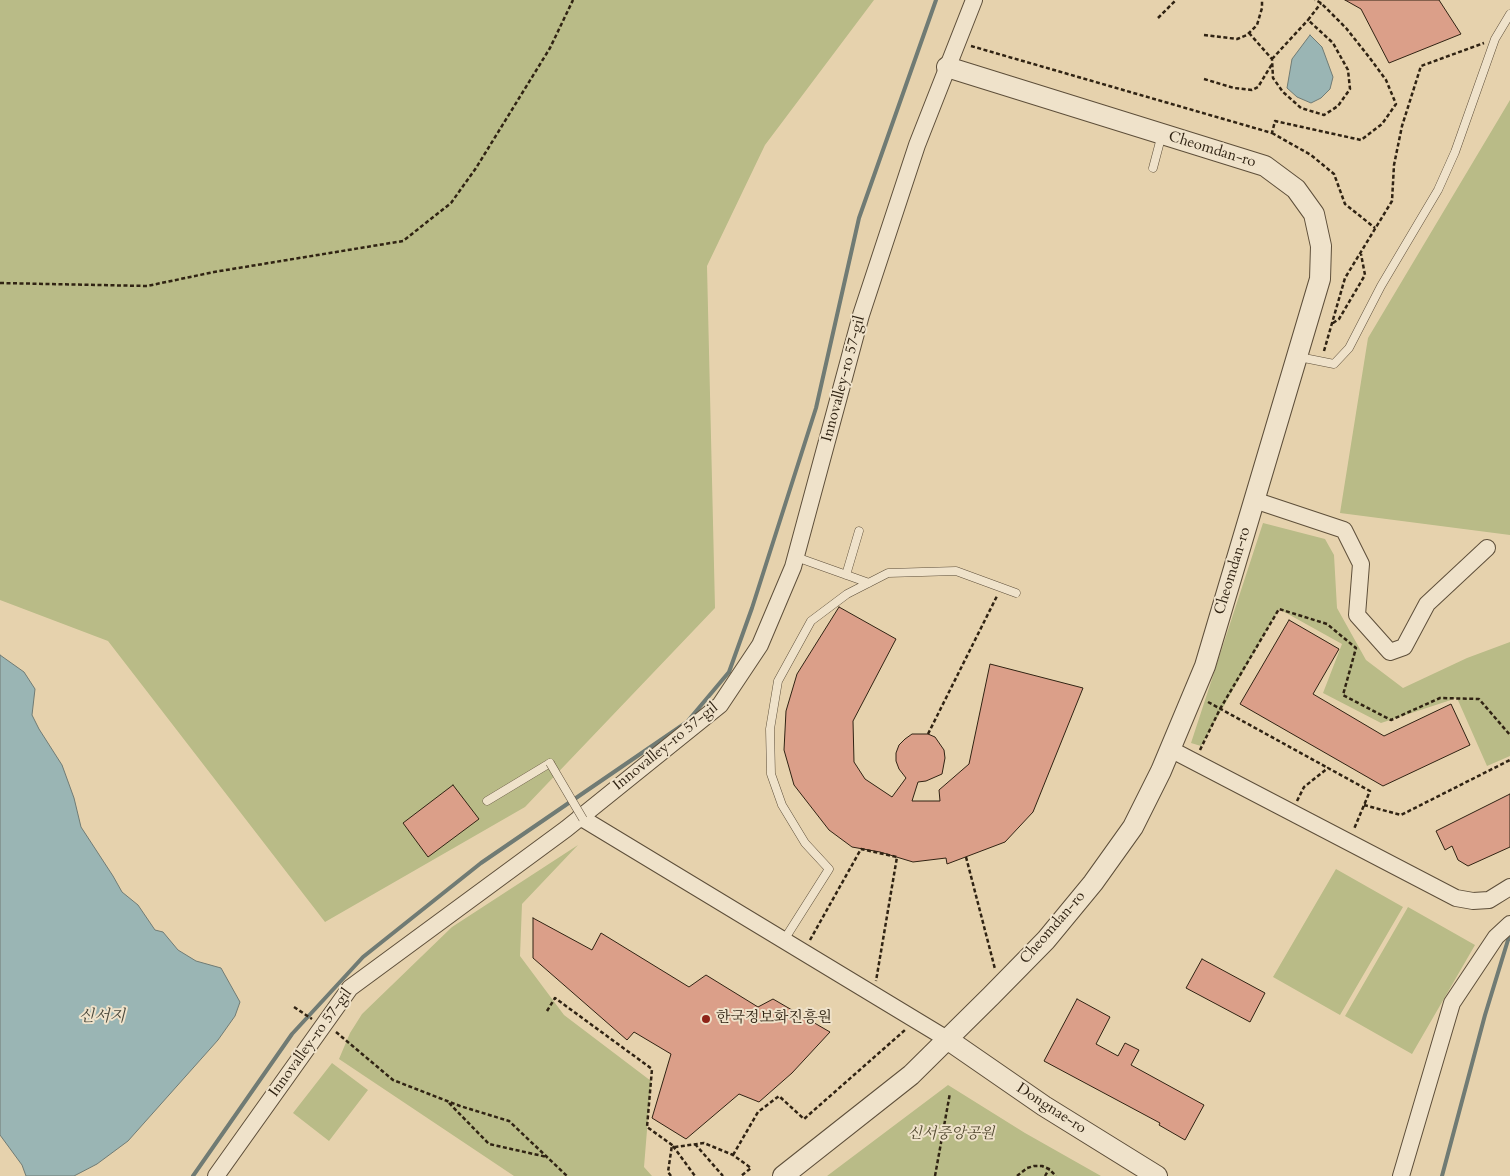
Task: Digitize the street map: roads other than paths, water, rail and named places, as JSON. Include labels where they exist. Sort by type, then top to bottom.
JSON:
[{"type":"street","name":"Innovalley-ro 57-gil","points":[[216,1176],[350,988],[581,818],[720,705],[760,645],[796,557],[860,315],[917,145],[974,0]]},
{"type":"street","name":"Cheomdan-ro","points":[[783,1176],[911,1075],[1046,940],[1093,883],[1133,826],[1170,749],[1205,666],[1320,279],[1321,246],[1314,214],[1296,189],[1265,166],[947,67]]},
{"type":"street","points":[[1254,500],[1344,530],[1361,564],[1357,615],[1390,652],[1404,647],[1427,604],[1487,548]]},
{"type":"street","points":[[1170,749],[1456,898],[1473,901],[1489,900],[1510,887]]},
{"type":"street","points":[[581,818],[947,1039]]},
{"type":"street","points":[[1401,1176],[1452,1004],[1496,937],[1510,924]]},
{"type":"street","name":"Dongnae-ro","points":[[947,1039],[1044,1106],[1157,1176]]},
{"type":"lane","points":[[1297,356],[1334,364],[1350,348],[1381,286],[1438,190],[1455,152],[1495,39],[1510,14]]},
{"type":"lane","points":[[1153,168],[1162,134]]},
{"type":"lane","points":[[846,575],[859,531]]},
{"type":"lane","points":[[796,557],[869,583]]},
{"type":"lane","points":[[784,940],[829,869],[805,843],[782,805],[771,774],[770,729],[778,681],[811,622],[847,594],[888,573],[956,571],[1016,593]]},
{"type":"lane","points":[[487,801],[550,763],[581,818]]},
{"type":"water","points":[[1310,35],[1322,47],[1333,77],[1330,89],[1321,98],[1311,103],[1297,97],[1287,88],[1292,59]]},
{"type":"water","name":"신서지","points":[[0,655],[24,672],[35,689],[32,715],[62,765],[74,798],[81,827],[122,892],[138,905],[155,930],[163,932],[178,950],[196,961],[221,968],[240,1002],[235,1016],[218,1040],[128,1141],[97,1164],[74,1176],[26,1176],[22,1165],[0,1135]]},
{"type":"waterway","points":[[193,1176],[292,1034],[363,957],[481,863],[687,722],[729,672],[752,608],[816,408],[859,218],[936,0]]},
{"type":"waterway","points":[[1442,1176],[1485,1015],[1510,938]]},
{"type":"place","name":"한국정보화진흥원","points":[[706,1019]]},
{"type":"park label","name":"신서중앙공원","points":[[951,1135]]}]
